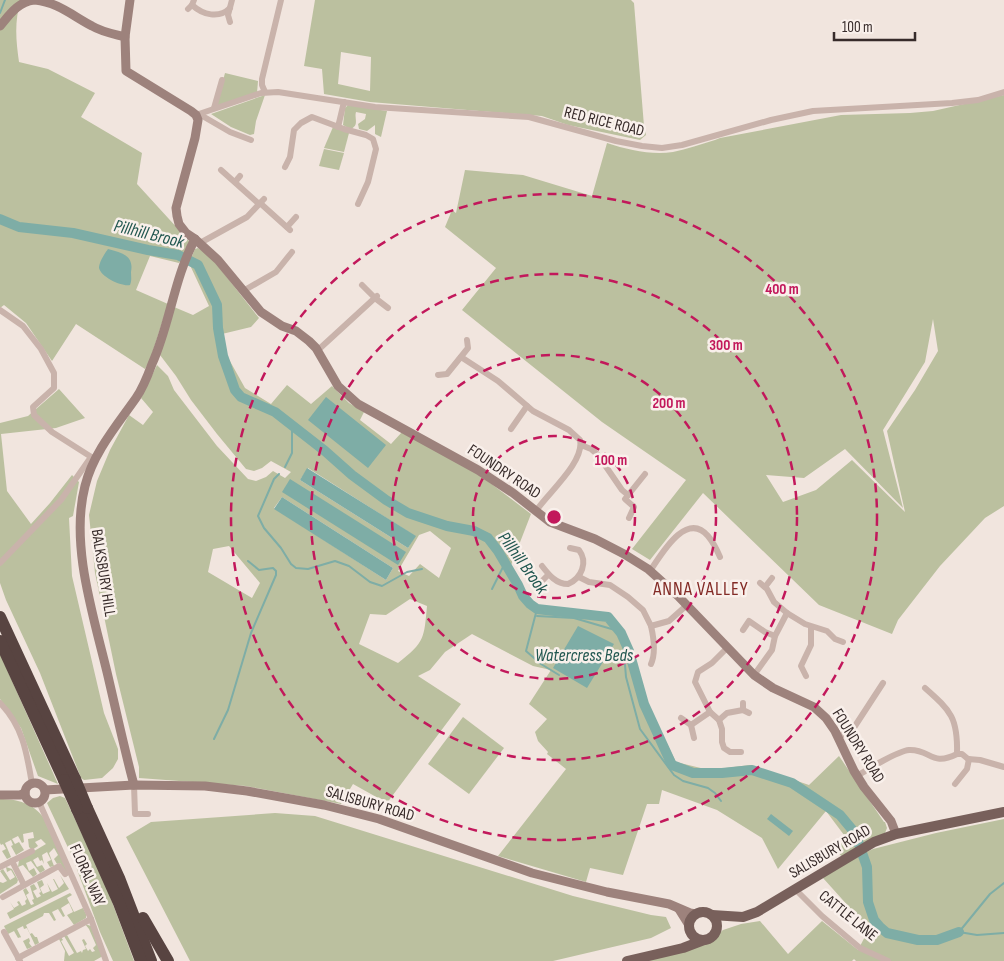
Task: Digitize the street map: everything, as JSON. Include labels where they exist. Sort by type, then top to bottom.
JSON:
[{"type":"highway","points":[[0,617],[69,780]]},
{"type":"highway","points":[[0,641],[118,878],[151,961]]},
{"type":"highway","points":[[82,808],[141,961]]},
{"type":"highway","points":[[118,878],[131,893],[147,927],[168,961]]},
{"type":"main road","name":"SALISBURY ROAD","points":[[712,916],[744,917],[757,912],[854,853],[874,842],[896,834],[1004,812]]},
{"type":"main road","points":[[627,961],[683,948],[712,937],[716,930],[716,922],[712,916],[705,912],[696,914],[683,941],[663,952]]},
{"type":"main road","name":"SALISBURY ROAD","points":[[716,930],[723,923],[734,917]]},
{"type":"main road","points":[[689,927],[696,938],[704,940]]},
{"type":"street","points":[[0,26],[13,10],[26,1],[35,0],[45,1],[57,6],[102,31],[125,36]]},
{"type":"street","points":[[130,0],[125,36],[126,71],[197,114],[230,132],[251,140]]},
{"type":"street","points":[[230,22],[228,15],[232,0]]},
{"type":"street","points":[[265,92],[262,79],[280,0]]},
{"type":"street","points":[[191,5],[200,11],[218,15],[224,14],[230,8]]},
{"type":"street","points":[[214,108],[222,80]]},
{"type":"street","name":"RED RICE ROAD","points":[[197,114],[265,92],[288,93],[374,107],[528,117],[616,141],[662,148],[682,145],[758,123],[813,111],[952,103],[978,100],[1004,92]]},
{"type":"street","points":[[338,127],[344,102]]},
{"type":"street","name":"FOUNDRY ROAD","points":[[197,114],[195,138],[176,208],[179,224],[186,233],[218,260],[265,316],[300,334],[317,351],[338,386],[352,400],[478,470],[513,493],[550,522],[587,536],[624,554],[650,571],[687,605],[754,676],[773,688],[814,707],[831,724],[857,776],[891,820],[896,834]]},
{"type":"street","points":[[285,165],[290,157],[294,130],[301,123],[312,117],[370,136],[376,145],[368,182],[358,204]]},
{"type":"street","points":[[221,170],[261,202],[289,228],[296,217]]},
{"type":"street","points":[[235,182],[240,176]]},
{"type":"street","points":[[197,241],[247,217],[261,202]]},
{"type":"street","name":"BALKSBURY HILL","points":[[148,814],[135,814],[134,786],[94,617],[80,541],[82,505],[85,486],[93,459],[117,422],[137,396],[153,362],[174,293],[190,252],[197,241]]},
{"type":"street","points":[[243,291],[276,272],[292,252]]},
{"type":"street","points":[[362,285],[388,308]]},
{"type":"street","points":[[317,351],[376,297]]},
{"type":"street","points":[[0,310],[22,326],[41,348],[54,373],[54,388],[33,407],[34,415],[52,432],[93,459],[61,500],[0,563]]},
{"type":"street","points":[[438,375],[447,374],[468,348],[467,340]]},
{"type":"street","points":[[461,357],[484,376],[502,384],[526,406],[544,418],[570,430],[580,440],[581,445],[566,475],[544,499],[536,511]]},
{"type":"street","points":[[511,429],[513,421],[526,406]]},
{"type":"street","points":[[581,445],[594,451],[622,490],[628,495]]},
{"type":"street","points":[[629,518],[634,507],[625,499],[645,474]]},
{"type":"street","points":[[650,571],[675,538],[690,528],[703,531],[719,548],[720,557]]},
{"type":"street","points":[[542,566],[554,580],[565,584],[572,583],[579,577],[584,558],[582,549],[570,548]]},
{"type":"street","points":[[542,580],[548,574]]},
{"type":"street","points":[[579,577],[589,582],[610,585],[643,610],[651,626],[655,660]]},
{"type":"street","points":[[772,578],[762,585],[774,602],[787,613],[811,627],[824,629],[838,641],[843,642]]},
{"type":"street","points":[[651,626],[669,621],[687,605]]},
{"type":"street","points":[[754,676],[772,650],[775,636],[787,613]]},
{"type":"street","points":[[742,630],[748,618],[765,632],[775,636]]},
{"type":"street","points":[[811,627],[810,648],[801,666],[805,678],[815,677]]},
{"type":"street","points":[[727,648],[712,663],[698,672],[695,678],[697,687],[710,712],[720,720],[724,748],[729,755],[741,752]]},
{"type":"street","points":[[838,738],[855,726],[883,684]]},
{"type":"street","points":[[925,688],[944,706],[954,722],[958,738],[958,754]]},
{"type":"street","points":[[931,694],[936,688]]},
{"type":"street","points":[[0,704],[16,724],[24,743],[32,784]]},
{"type":"street","points":[[720,720],[731,712],[745,709]]},
{"type":"street","points":[[691,725],[710,712]]},
{"type":"street","points":[[681,718],[691,725],[694,738]]},
{"type":"street","points":[[857,776],[903,751],[913,750],[944,760],[962,754],[969,759],[1004,767]]},
{"type":"street","points":[[955,784],[967,769],[969,759]]},
{"type":"street","points":[[32,784],[39,784],[45,790],[45,796],[39,802],[30,801],[26,793],[27,787],[32,784]]},
{"type":"street","name":"SALISBURY ROAD","points":[[45,790],[134,786],[205,786],[248,791],[324,805],[379,819],[532,873],[677,907],[696,914]]},
{"type":"street","points":[[0,795],[20,795],[26,793]]},
{"type":"street","name":"FLORAL WAY","points":[[39,802],[91,919],[106,961]]},
{"type":"street","points":[[0,867],[32,851]]},
{"type":"street","points":[[12,861],[24,885]]},
{"type":"street","points":[[3,897],[59,866],[64,874]]},
{"type":"street","name":"CATTLE LANE","points":[[795,889],[822,916],[860,948],[888,961]]},
{"type":"street","points":[[677,907],[685,917],[689,927]]},
{"type":"street","points":[[4,932],[19,959],[91,919]]},
{"type":"green space","points":[[0,0],[21,0],[16,31],[19,62],[48,69],[95,93],[81,117],[142,153],[137,184],[190,242],[179,263],[150,256],[136,290],[168,304],[150,360],[145,369],[76,324],[52,361],[26,323],[4,305],[0,308]]},
{"type":"green space","points":[[315,0],[631,0],[634,3],[646,135],[640,140],[568,125],[542,116],[370,102],[324,94],[322,69],[304,66]],"holes":[[[341,52],[371,57],[370,91],[338,84]]]},
{"type":"green space","points":[[225,73],[258,81],[257,93],[216,106]]},
{"type":"green space","points":[[265,95],[256,121],[254,134],[250,135],[231,127],[211,114]]},
{"type":"green space","points":[[1004,95],[1004,506],[985,518],[940,566],[898,620],[892,634],[819,605],[703,493],[650,560],[632,549],[686,480],[602,422],[462,310],[496,268],[445,227],[452,210],[456,213],[465,170],[523,175],[592,196],[607,143],[640,151],[656,153],[673,152],[720,138],[841,115],[933,111]],"holes":[[[933,319],[938,351],[915,390],[887,431],[905,512],[852,460],[816,490],[783,502],[766,475],[804,478],[845,449],[903,508],[883,430],[925,362]]]},
{"type":"green space","points":[[348,105],[387,111],[381,137],[375,134],[375,125],[367,131],[359,129],[358,124],[365,119],[366,114],[356,112],[356,124],[353,128],[350,129],[343,125],[345,108]]},
{"type":"green space","points":[[333,127],[349,133],[344,152],[324,148]]},
{"type":"green space","points":[[324,149],[344,153],[339,170],[319,166]]},
{"type":"green space","points":[[198,248],[211,257],[259,318],[251,327],[222,334],[226,354],[245,388],[271,404],[287,385],[311,404],[332,386],[349,403],[364,412],[360,420],[391,444],[402,432],[481,476],[531,514],[510,568],[536,606],[608,616],[621,633],[646,702],[676,762],[709,770],[750,765],[809,785],[839,756],[885,822],[887,828],[885,833],[842,857],[833,846],[844,835],[826,811],[778,869],[762,838],[717,810],[662,790],[659,804],[647,804],[623,875],[590,868],[586,882],[498,856],[566,769],[547,754],[548,752],[538,741],[535,732],[547,719],[529,704],[551,670],[533,666],[472,634],[445,652],[430,670],[418,676],[461,704],[387,803],[353,784],[341,804],[246,786],[139,778],[139,767],[116,674],[95,573],[89,515],[97,481],[110,450],[129,415],[143,425],[153,412],[141,398],[157,365],[168,376],[174,390],[217,446],[248,479],[256,481],[266,477],[273,471],[285,478],[291,472],[271,461],[254,471],[246,469],[191,400],[160,355],[174,307],[193,315],[209,306],[189,263],[195,249]],"holes":[[[308,468],[415,536],[408,548],[300,480]],[[282,497],[393,568],[386,580],[274,508]],[[430,531],[451,548],[439,578],[420,564],[409,576],[398,571],[419,535]],[[229,546],[260,583],[252,598],[208,572],[213,549]],[[410,599],[427,606],[422,639],[398,663],[359,644],[370,614],[386,615]]]},
{"type":"green space","points":[[59,389],[85,418],[56,428],[1,434],[7,491],[31,524],[72,475],[79,482],[73,516],[69,518],[72,576],[104,713],[118,749],[118,759],[113,768],[102,778],[84,780],[81,778],[40,673],[0,583],[0,423],[28,416]]},
{"type":"green space","points":[[0,654],[58,784],[38,776],[21,728],[0,699]]},
{"type":"green space","points":[[463,717],[504,748],[469,794],[428,764]]},
{"type":"green space","points":[[60,796],[65,798],[105,883],[134,961],[113,961],[100,932],[72,856],[47,803],[53,798]]},
{"type":"green space","points":[[0,799],[24,803],[39,812],[69,875],[64,876],[67,874],[60,863],[57,864],[54,859],[58,855],[54,848],[49,853],[54,866],[50,867],[47,862],[51,860],[47,852],[42,855],[44,864],[38,857],[33,860],[37,867],[42,865],[45,870],[40,873],[31,861],[26,863],[29,871],[34,868],[37,874],[33,877],[23,865],[18,867],[19,860],[46,844],[41,839],[35,842],[38,846],[32,850],[29,847],[28,839],[34,838],[33,832],[23,834],[24,842],[22,843],[18,836],[12,839],[15,844],[19,842],[24,850],[16,855],[11,846],[13,845],[11,840],[5,843],[11,857],[7,859],[2,851],[6,849],[0,843]]},
{"type":"green space","points":[[275,813],[315,816],[573,896],[666,917],[671,928],[651,938],[553,961],[190,961],[126,837],[151,822]]},
{"type":"green space","points":[[1004,819],[1004,961],[856,961],[854,959],[852,961],[642,961],[686,951],[708,943],[723,930],[741,924],[760,921],[788,954],[822,921],[858,950],[869,929],[823,878],[847,861],[873,849],[936,833]]},
{"type":"green space","points":[[6,867],[12,869],[18,880],[17,883],[0,894],[0,882],[7,881],[0,871],[3,869],[10,880],[15,877],[11,870],[7,872]]},
{"type":"green space","points":[[60,875],[69,889],[10,919],[7,913],[14,909],[10,902],[14,908],[19,905],[17,902],[19,901],[22,906],[26,904],[25,901],[27,899],[23,890],[26,888],[29,893],[26,895],[31,905],[34,904],[30,886],[34,884],[37,889],[33,891],[37,898],[41,896],[39,893],[41,892],[37,882],[42,880],[44,885],[40,888],[43,894],[50,891],[47,883],[52,892],[58,889],[53,879],[59,888],[64,883]]},
{"type":"green space","points":[[70,893],[72,895],[67,898],[74,912],[83,908],[86,914],[86,918],[74,925],[67,915],[73,912],[69,903],[61,908],[65,916],[63,917],[58,909],[52,912],[56,920],[54,921],[49,913],[44,913],[43,916],[26,925],[30,934],[32,933],[37,937],[39,943],[35,945],[27,928],[24,929],[23,926],[17,929],[21,937],[18,938],[14,931],[8,934],[4,926]]},
{"type":"green space","points":[[85,924],[91,926],[103,956],[94,961],[64,961],[65,951],[59,939],[61,937],[63,940],[61,941],[69,956],[74,953],[64,936],[67,935],[77,953],[81,951],[82,953],[86,949],[82,940],[84,939],[88,951],[90,949],[92,952],[95,951],[93,948],[96,945]]},
{"type":"green space","points":[[29,938],[29,943],[32,947],[27,949],[23,941]]},
{"type":"water","points":[[108,249],[123,254],[131,262],[130,285],[112,281],[99,268]]},
{"type":"water","points":[[326,397],[386,445],[368,468],[308,420]]},
{"type":"water","points":[[307,468],[416,536],[408,548],[300,480]]},
{"type":"water","points":[[290,479],[406,552],[398,565],[282,492]]},
{"type":"water","points":[[282,497],[393,568],[386,580],[274,509]]},
{"type":"water","name":"Watercress Beds","points":[[578,626],[614,644],[587,688],[553,668]]},
{"type":"water","points":[[771,814],[793,831],[789,836],[767,819]]},
{"type":"waterway","points":[[0,13],[5,0]]},
{"type":"waterway","name":"Pillhill Brook","points":[[0,219],[19,227],[73,233],[178,255],[198,265],[217,305],[218,328],[223,356],[235,390],[241,397],[275,412],[352,475],[386,500],[408,513],[447,526],[474,531],[488,538],[498,551],[523,596],[537,609],[608,617],[621,633],[629,651],[644,704],[672,765],[693,773],[752,770],[792,783],[840,815],[855,833],[867,867],[868,902],[874,920],[887,933],[918,940],[937,940],[959,932]]},
{"type":"waterway","points":[[285,467],[292,453],[292,425]]},
{"type":"waterway","points":[[279,474],[274,479],[258,516],[264,528],[296,568],[308,569],[335,561],[349,566],[370,582],[382,586],[407,572],[422,569]]},
{"type":"waterway","points":[[214,739],[228,710],[251,633],[276,575],[276,571],[273,568],[259,570],[248,561]]},
{"type":"waterway","points":[[492,589],[505,563]]},
{"type":"waterway","points":[[537,609],[526,651],[541,664],[559,675]]},
{"type":"waterway","points":[[537,616],[574,618],[615,630],[623,640],[626,677],[640,729],[674,775],[683,781],[708,788],[721,801]]},
{"type":"waterway","name":"Pillhill Brook","points":[[959,932],[990,894],[1004,883]]},
{"type":"waterway","points":[[959,932],[977,935],[1004,933]]},
{"type":"district","name":"ANNA VALLEY","points":[[701,589]]}]
